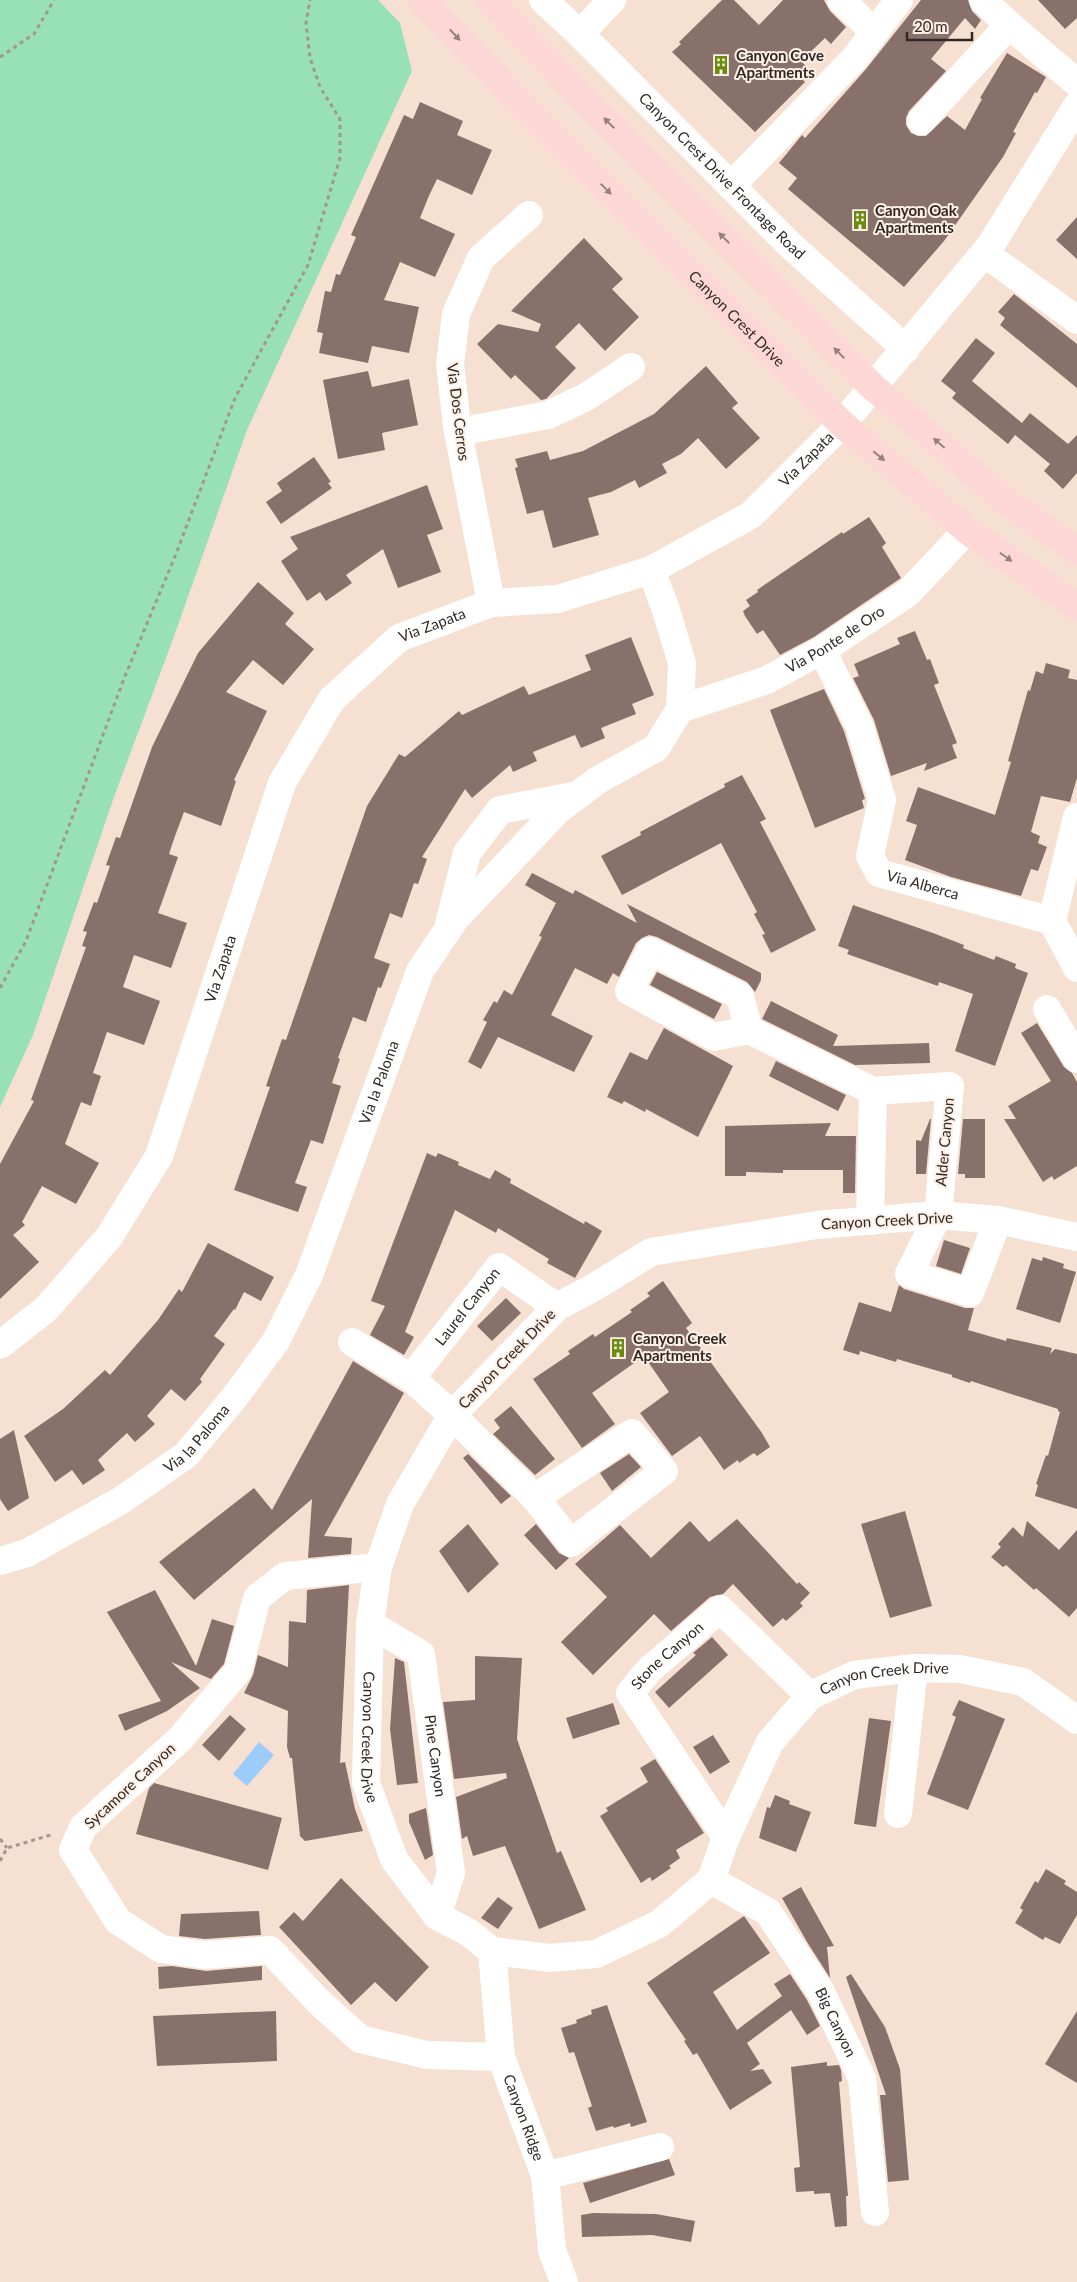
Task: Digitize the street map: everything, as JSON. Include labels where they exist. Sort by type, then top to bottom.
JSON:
[{"type":"main road","name":"Canyon Crest Drive","points":[[422,0],[529,112],[842,424],[967,530],[1077,607]]},
{"type":"main road","points":[[489,0],[574,89],[873,387],[1007,502],[1077,551]]},
{"type":"street","name":"Canyon Crest Drive Frontage Road","points":[[542,0],[580,34],[790,245],[906,349]]},
{"type":"street","points":[[580,34],[612,0]]},
{"type":"street","points":[[841,0],[874,32]]},
{"type":"street","points":[[731,186],[855,58],[899,0]]},
{"type":"street","points":[[983,0],[1077,84]]},
{"type":"street","points":[[921,121],[1009,25]]},
{"type":"street","name":"Via Zapata","points":[[0,1345],[46,1309],[109,1237],[159,1156],[282,783],[332,699],[398,638],[491,603],[558,599],[650,570],[751,515],[842,424],[984,253],[1077,106]]},
{"type":"street","name":"Via Dos Cerros","points":[[491,603],[458,432],[450,364],[456,314],[481,258],[529,215]]},
{"type":"street","points":[[984,253],[1077,320]]},
{"type":"street","points":[[458,432],[548,415],[586,397],[631,367]]},
{"type":"street","name":"Via Ponte de Oro","points":[[680,709],[767,680],[822,650],[908,593],[967,530]]},
{"type":"street","name":"Via la Paloma","points":[[0,1561],[27,1553],[120,1500],[186,1455],[234,1398],[276,1341],[310,1275],[420,971],[455,919],[558,810],[598,780],[656,748],[680,709],[682,663],[666,610],[650,570]]},
{"type":"street","name":"Via Alberca","points":[[822,650],[859,725],[882,800],[870,856],[879,873],[1052,921]]},
{"type":"street","points":[[447,931],[467,853],[500,810],[577,796]]},
{"type":"street","points":[[1077,817],[1052,921],[1077,968]]},
{"type":"street","points":[[1047,1009],[1077,1059]]},
{"type":"street","name":"Alder Canyon","points":[[749,1030],[873,1091],[950,1086],[938,1215]]},
{"type":"street","points":[[870,1221],[873,1091]]},
{"type":"street","points":[[938,1215],[909,1274],[970,1293],[998,1220]]},
{"type":"street","name":"Canyon Creek Drive","points":[[492,1951],[468,1932],[437,1916],[394,1859],[366,1783],[370,1624],[378,1567],[400,1504],[452,1415],[557,1307],[596,1286],[651,1252],[817,1225],[938,1215],[998,1220],[1077,1236]]},
{"type":"street","name":"Laurel Canyon","points":[[411,1378],[499,1267],[557,1307]]},
{"type":"street","points":[[352,1342],[411,1378],[452,1415],[535,1498]]},
{"type":"street","name":"Sycamore Canyon","points":[[378,1567],[285,1576],[258,1598],[238,1671],[180,1739],[83,1827],[73,1850],[118,1921],[161,1949],[205,1955],[270,1950],[318,2001],[360,2040],[427,2055],[501,2057]]},
{"type":"street","name":"Stone Canyon","points":[[726,1837],[630,1693],[649,1670],[720,1609],[810,1696]]},
{"type":"street","name":"Pine Canyon","points":[[370,1624],[421,1654],[451,1873],[437,1916]]},
{"type":"street","points":[[898,1814],[914,1668]]},
{"type":"street","name":"Canyon Creek Drive","points":[[711,1880],[726,1837],[770,1742],[810,1696],[854,1675],[914,1668],[960,1669],[1023,1682],[1077,1720]]},
{"type":"street","points":[[492,1951],[550,1958],[596,1954],[658,1924],[711,1880]]},
{"type":"street","name":"Big Canyon","points":[[711,1880],[768,1912],[820,1992],[862,2078],[875,2212]]},
{"type":"street","name":"Canyon Ridge","points":[[492,1951],[501,2057],[545,2176],[552,2250],[564,2282]]},
{"type":"street","points":[[545,2176],[660,2147]]},
{"type":"path","points":[[0,57],[34,34],[54,0]]},
{"type":"path","points":[[0,988],[26,941],[125,676],[176,554],[235,398],[308,266],[340,158],[340,119],[320,87],[310,58],[306,23],[310,0]]},
{"type":"path","points":[[0,1861],[7,1848],[83,1827]]},
{"type":"path","points":[[0,1839],[7,1848]]},
{"type":"green space","points":[[0,0],[378,0],[400,23],[412,71],[247,430],[172,642],[114,797],[33,1035],[0,1107]]},
{"type":"water","points":[[259,1742],[274,1755],[247,1786],[233,1774]]},
{"type":"building","name":"Canyon Cove Apartments","points":[[722,0],[734,0],[759,25],[783,0],[824,0],[830,11],[846,27],[831,44],[825,38],[801,61],[810,70],[801,78],[805,82],[755,132],[672,52],[681,44],[679,42]]},
{"type":"building","points":[[921,0],[968,0],[972,11],[981,20],[975,29],[965,18],[931,59],[946,71],[909,111],[906,125],[911,133],[918,136],[926,136],[947,116],[965,130],[982,99],[980,98],[1007,53],[1046,77],[1037,93],[1035,92],[1013,132],[1016,133],[1003,157],[944,241],[904,287],[788,189],[797,178],[779,163],[802,135],[805,138],[866,69]]},
{"type":"building","points":[[1038,0],[1077,0],[1077,18],[1065,29]]},
{"type":"building","points":[[420,102],[463,121],[457,135],[492,150],[472,195],[437,179],[428,198],[420,218],[455,234],[435,277],[400,262],[384,300],[419,307],[409,353],[372,346],[368,363],[319,353],[323,333],[317,332],[325,291],[331,292],[336,274],[340,275],[356,237],[351,235],[404,115],[413,119]]},
{"type":"building","points":[[1077,217],[1077,259],[1056,240]]},
{"type":"building","points":[[584,238],[623,279],[612,289],[639,317],[605,351],[579,323],[555,347],[576,368],[546,399],[541,400],[515,375],[511,379],[477,344],[498,324],[538,332],[541,324],[511,311]]},
{"type":"building","points":[[1014,294],[1077,344],[1077,388],[1000,325],[1005,318],[998,312]]},
{"type":"building","points":[[976,338],[995,353],[972,381],[1022,423],[1030,413],[1068,444],[1077,435],[1077,473],[1063,489],[1044,471],[1050,464],[1015,435],[1008,444],[952,398],[956,393],[941,381]]},
{"type":"building","points":[[706,366],[738,403],[732,408],[760,438],[726,469],[698,438],[681,454],[662,464],[667,473],[639,488],[635,480],[611,492],[588,498],[599,535],[553,548],[543,510],[527,514],[515,468],[518,467],[515,459],[547,451],[550,460],[583,451],[654,414]]},
{"type":"building","points":[[368,371],[372,387],[409,379],[418,425],[382,433],[385,450],[338,459],[323,380]]},
{"type":"building","points":[[314,457],[331,482],[328,483],[332,488],[281,524],[266,502],[282,491],[277,483]]},
{"type":"building","points":[[427,485],[443,529],[427,535],[441,572],[398,588],[383,549],[346,575],[352,583],[326,601],[320,592],[307,601],[281,561],[298,549],[290,537]]},
{"type":"building","points":[[869,517],[886,543],[882,547],[901,578],[814,637],[780,655],[763,630],[757,634],[745,616],[743,611],[750,606],[746,600],[758,592],[757,590],[842,532],[843,534]]},
{"type":"building","points":[[258,582],[294,613],[285,624],[314,649],[283,685],[253,660],[226,692],[267,711],[234,780],[236,781],[221,826],[184,812],[175,836],[169,854],[178,857],[158,913],[187,923],[171,968],[134,955],[123,987],[160,1001],[144,1045],[107,1032],[93,1073],[101,1076],[91,1106],[81,1102],[65,1144],[99,1163],[76,1204],[42,1186],[22,1222],[25,1225],[13,1235],[39,1262],[0,1299],[0,1164],[34,1101],[31,1100],[86,947],[82,946],[87,932],[83,931],[94,902],[97,903],[110,866],[106,865],[116,837],[120,838],[152,747],[198,653]]},
{"type":"building","points":[[915,631],[927,660],[930,659],[939,683],[934,685],[957,743],[952,745],[957,758],[924,771],[927,763],[891,776],[874,720],[853,678],[859,676],[854,664],[900,644],[897,638]]},
{"type":"building","points":[[631,637],[654,695],[632,704],[636,714],[601,728],[605,738],[581,748],[575,735],[533,752],[537,761],[513,772],[510,765],[472,798],[465,789],[422,857],[427,859],[418,884],[414,883],[402,918],[390,913],[374,958],[390,964],[381,988],[378,987],[366,1022],[353,1017],[338,1058],[340,1059],[332,1083],[341,1086],[323,1144],[311,1140],[295,1183],[307,1187],[298,1212],[234,1190],[270,1087],[266,1086],[282,1039],[286,1040],[367,806],[399,754],[405,757],[459,711],[462,715],[524,686],[529,695],[591,670],[585,655]]},
{"type":"building","points":[[1046,663],[1070,670],[1068,678],[1077,680],[1077,778],[1070,802],[1041,796],[1031,832],[1040,836],[1038,843],[1047,847],[1038,871],[1031,869],[1021,896],[951,877],[905,860],[917,825],[906,821],[918,787],[995,815],[1011,762],[1008,761],[1028,690],[1030,691],[1036,671],[1043,674]]},
{"type":"building","points":[[824,689],[844,731],[865,799],[862,800],[864,808],[815,828],[770,710]]},
{"type":"building","points":[[742,775],[766,819],[760,822],[816,930],[771,953],[762,935],[765,934],[754,914],[757,912],[721,843],[622,895],[601,856],[641,835],[640,832],[725,787],[724,784]]},
{"type":"building","points":[[532,873],[573,894],[575,890],[637,923],[627,904],[761,973],[761,980],[755,992],[747,982],[657,937],[649,935],[636,943],[619,977],[613,973],[607,984],[575,968],[551,1015],[593,1036],[574,1072],[498,1037],[481,1069],[468,1062],[487,1022],[483,1020],[494,1001],[497,1003],[504,990],[512,995],[542,937],[539,936],[556,903],[525,885]]},
{"type":"building","points":[[853,905],[964,945],[963,948],[994,960],[996,956],[1016,964],[1015,968],[1028,973],[995,1066],[955,1051],[973,994],[939,982],[938,986],[847,954],[849,950],[838,946]]},
{"type":"building","points":[[657,972],[722,1004],[714,1019],[650,985]]},
{"type":"building","points":[[771,1001],[838,1035],[833,1046],[929,1043],[930,1063],[855,1065],[762,1019]]},
{"type":"building","points":[[1037,1023],[1064,1067],[1072,1073],[1077,1082],[1077,1166],[1054,1180],[1052,1176],[1043,1182],[1004,1119],[1016,1119],[1008,1106],[1051,1081],[1021,1033]]},
{"type":"building","points":[[664,1028],[733,1066],[698,1137],[646,1109],[645,1112],[624,1101],[622,1104],[607,1097],[630,1052],[647,1060]]},
{"type":"building","points":[[776,1061],[846,1095],[838,1111],[769,1076]]},
{"type":"building","points":[[930,1119],[926,1174],[916,1174],[916,1140],[921,1141]]},
{"type":"building","points":[[963,1119],[985,1119],[985,1178],[965,1178],[965,1174],[958,1174]]},
{"type":"building","points":[[831,1123],[825,1136],[856,1136],[855,1193],[843,1193],[843,1170],[783,1170],[783,1173],[746,1172],[746,1176],[725,1176],[725,1126]]},
{"type":"building","points":[[427,1153],[436,1157],[438,1153],[459,1162],[458,1165],[490,1179],[495,1170],[511,1179],[510,1183],[584,1224],[585,1221],[602,1231],[575,1278],[547,1263],[549,1259],[498,1228],[496,1233],[455,1210],[405,1332],[414,1337],[404,1355],[370,1335],[385,1306],[371,1301]]},
{"type":"building","points":[[944,1240],[970,1248],[961,1274],[936,1266]]},
{"type":"building","points":[[208,1243],[274,1277],[261,1301],[244,1292],[235,1310],[214,1336],[225,1344],[200,1379],[202,1382],[185,1401],[171,1389],[147,1416],[155,1424],[135,1442],[127,1433],[98,1460],[105,1470],[83,1485],[72,1470],[55,1482],[24,1436],[63,1409],[105,1370],[110,1375],[158,1320],[179,1289],[182,1292]]},
{"type":"building","points":[[1043,1257],[1064,1264],[1063,1268],[1076,1272],[1060,1323],[1016,1309],[1032,1258],[1042,1261]]},
{"type":"building","points":[[663,1281],[692,1323],[686,1328],[762,1433],[770,1447],[757,1456],[754,1453],[739,1463],[738,1460],[724,1470],[700,1436],[672,1456],[640,1413],[669,1392],[644,1356],[592,1393],[615,1424],[582,1448],[533,1379],[570,1354],[568,1351],[593,1334],[595,1337],[632,1312],[630,1310],[650,1296],[647,1293]]},
{"type":"building","points":[[899,1285],[904,1289],[965,1308],[974,1308],[968,1330],[1006,1341],[1007,1338],[1052,1348],[1050,1354],[1055,1349],[1077,1354],[1077,1509],[1035,1496],[1038,1485],[1036,1484],[1046,1455],[1048,1456],[1060,1412],[1058,1409],[897,1359],[896,1362],[860,1351],[859,1355],[843,1350],[859,1302],[891,1312]]},
{"type":"building","points":[[506,1298],[521,1313],[492,1341],[477,1326]]},
{"type":"building","points":[[353,1361],[404,1393],[324,1536],[352,1538],[351,1554],[308,1558],[312,1499],[194,1600],[159,1562],[254,1488],[272,1510]]},
{"type":"building","points":[[511,1406],[555,1459],[535,1475],[493,1434],[500,1428],[494,1420]]},
{"type":"building","points":[[14,1430],[29,1498],[8,1511],[0,1499],[0,1439]]},
{"type":"building","points":[[468,1454],[511,1496],[501,1504],[463,1458]]},
{"type":"building","points":[[629,1454],[641,1467],[612,1491],[600,1473]]},
{"type":"building","points":[[905,1511],[932,1606],[890,1618],[861,1524]]},
{"type":"building","points":[[737,1519],[797,1584],[799,1582],[810,1593],[800,1603],[803,1606],[786,1621],[783,1618],[773,1627],[733,1584],[723,1594],[710,1597],[671,1631],[654,1614],[593,1675],[561,1642],[607,1597],[575,1564],[620,1525],[651,1558],[690,1521],[709,1542]]},
{"type":"building","points":[[1027,1521],[1059,1550],[1077,1530],[1077,1608],[1069,1617],[1036,1588],[1034,1590],[1006,1565],[1003,1567],[991,1557],[1001,1547],[998,1544],[1013,1527],[1023,1537]]},
{"type":"building","points":[[468,1524],[499,1564],[468,1593],[439,1551]]},
{"type":"building","points":[[536,1524],[559,1553],[569,1558],[556,1570],[524,1535]]},
{"type":"building","points":[[349,1585],[340,1763],[345,1762],[355,1809],[363,1831],[305,1841],[300,1836],[292,1758],[290,1758],[287,1747],[288,1711],[244,1693],[253,1675],[258,1655],[288,1667],[289,1621],[306,1623],[307,1590]]},
{"type":"building","points":[[155,1590],[196,1666],[212,1619],[234,1626],[224,1664],[211,1679],[171,1662],[200,1688],[167,1711],[125,1731],[118,1715],[161,1701],[107,1612]]},
{"type":"building","points":[[712,1637],[728,1655],[669,1708],[655,1692],[696,1655],[693,1653]]},
{"type":"building","points":[[475,1656],[522,1658],[517,1739],[557,1853],[561,1851],[586,1910],[539,1929],[505,1846],[473,1856],[467,1836],[462,1839],[456,1797],[507,1778],[506,1773],[454,1779],[443,1702],[475,1700]]},
{"type":"building","points":[[395,1658],[404,1662],[418,1783],[397,1785],[390,1729]]},
{"type":"building","points":[[959,1700],[1005,1719],[968,1810],[927,1794],[956,1717],[952,1715]]},
{"type":"building","points":[[613,1703],[620,1724],[573,1739],[566,1718]]},
{"type":"building","points":[[230,1715],[246,1729],[219,1761],[202,1745]]},
{"type":"building","points":[[869,1718],[891,1721],[876,1827],[854,1824]]},
{"type":"building","points":[[713,1735],[730,1762],[710,1774],[693,1747]]},
{"type":"building","points":[[655,1759],[704,1833],[676,1850],[680,1858],[669,1866],[671,1868],[652,1881],[650,1877],[641,1883],[600,1816],[608,1811],[606,1808],[648,1782],[640,1768]]},
{"type":"building","points":[[154,1783],[282,1818],[268,1870],[136,1834],[149,1788]]},
{"type":"building","points":[[775,1795],[790,1801],[789,1804],[811,1812],[796,1852],[759,1838],[767,1807],[770,1808]]},
{"type":"building","points":[[426,1808],[433,1855],[425,1860],[409,1822],[409,1814]]},
{"type":"building","points":[[1046,1869],[1066,1881],[1064,1884],[1077,1892],[1077,1915],[1060,1944],[1045,1937],[1043,1940],[1015,1923],[1023,1910],[1020,1908],[1035,1881],[1038,1883]]},
{"type":"building","points":[[341,1878],[429,1967],[396,2002],[375,1982],[351,2005],[279,1927],[294,1912],[303,1921]]},
{"type":"building","points":[[801,1887],[834,1946],[827,1947],[830,1978],[782,1898]]},
{"type":"building","points":[[498,1897],[513,1908],[498,1929],[481,1918]]},
{"type":"building","points":[[259,1911],[261,1935],[205,1939],[179,1936],[181,1914]]},
{"type":"building","points":[[744,1916],[770,1953],[713,1992],[737,2030],[782,1996],[774,1984],[790,1974],[807,2000],[820,2026],[807,2035],[791,2010],[747,2043],[760,2064],[750,2071],[763,2069],[772,2083],[730,2110],[697,2053],[693,2055],[684,2041],[686,2040],[647,1983]]},
{"type":"building","points":[[172,1966],[206,1971],[262,1966],[262,1980],[159,1989],[158,1967]]},
{"type":"building","points":[[851,1974],[885,2027],[900,2069],[909,2180],[888,2182],[880,2095],[886,2095],[846,1977]]},
{"type":"building","points":[[607,2005],[647,2122],[631,2127],[630,2123],[596,2131],[588,2108],[592,2106],[574,2052],[569,2053],[561,2028],[577,2023],[576,2020],[592,2014],[591,2010]]},
{"type":"building","points":[[276,2011],[277,2061],[157,2066],[153,2016]]},
{"type":"building","points":[[1077,2011],[1077,2083],[1045,2064]]},
{"type":"building","points":[[827,2062],[827,2066],[839,2065],[841,2070],[842,2081],[839,2082],[848,2196],[846,2196],[847,2226],[835,2227],[830,2193],[814,2194],[814,2191],[796,2192],[794,2168],[800,2167],[791,2067]]},
{"type":"building","points":[[669,2159],[675,2175],[590,2203],[583,2183]]},
{"type":"building","points":[[593,2213],[656,2214],[695,2221],[691,2242],[652,2235],[582,2237],[581,2215]]},
{"type":"place","name":"Canyon Cove Apartments","points":[[721,65]]},
{"type":"place","name":"Canyon Oak Apartments","points":[[860,220]]},
{"type":"place","name":"Canyon Creek Apartments","points":[[618,1348]]}]
